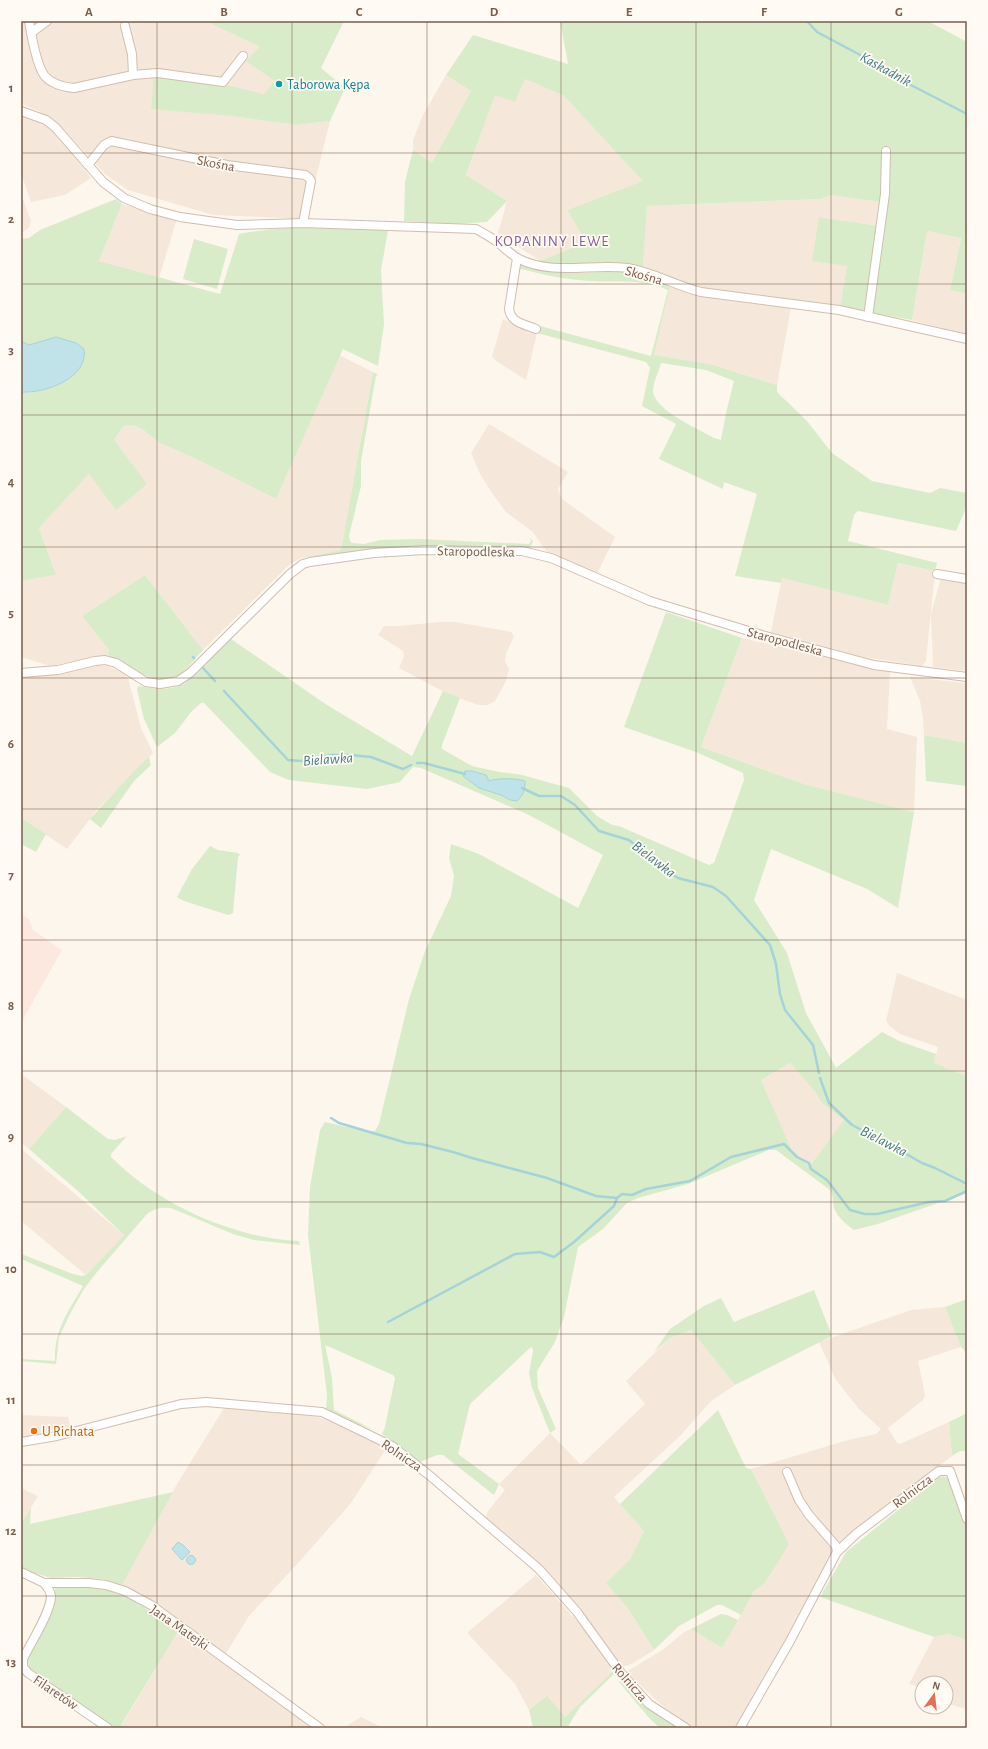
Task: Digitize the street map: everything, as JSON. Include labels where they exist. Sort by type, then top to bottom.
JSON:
[{"type":"street","points":[[29,21],[31,33],[44,75],[52,82],[64,88],[74,88],[133,75],[158,73],[223,82],[243,56]]},
{"type":"street","points":[[31,33],[47,21]]},
{"type":"street","points":[[125,26],[132,54],[133,75]]},
{"type":"street","name":"Skośna","points":[[21,111],[46,120],[55,127],[63,134],[103,182],[124,198],[150,209],[180,217],[237,226],[303,223],[476,229],[496,240],[517,258],[544,266],[574,269],[616,267],[629,268],[644,271],[684,288],[701,292],[839,310],[967,339]]},
{"type":"street","name":"Skośna","points":[[88,165],[104,145],[111,141],[227,166],[305,175],[311,181],[303,223]]},
{"type":"street","points":[[868,317],[885,194],[886,151]]},
{"type":"street","points":[[517,258],[509,309],[510,315],[514,320],[536,329]]},
{"type":"street","name":"Staropodleska","points":[[21,673],[58,670],[105,660],[116,663],[146,682],[160,684],[178,681],[190,673],[256,606],[290,574],[303,564],[326,558],[425,550],[522,551],[551,558],[650,601],[762,635],[874,665],[967,677]]},
{"type":"street","points":[[937,574],[967,579]]},
{"type":"street","name":"Rolnicza","points":[[21,1442],[57,1436],[181,1404],[206,1402],[322,1412],[392,1446],[430,1475],[539,1569],[577,1612],[621,1673],[650,1704],[686,1728]]},
{"type":"street","name":"Rolnicza","points":[[740,1728],[837,1552],[856,1534],[939,1471],[950,1471],[967,1519]]},
{"type":"street","points":[[786,1472],[799,1500],[836,1546],[837,1552]]},
{"type":"street","name":"Jana Matejki","points":[[21,1572],[44,1583],[106,1585],[125,1591],[151,1605],[320,1728]]},
{"type":"street","name":"Filaretów","points":[[44,1583],[49,1588],[49,1608],[23,1659],[22,1667],[28,1673],[108,1728]]},
{"type":"shaded area","points":[[21,21],[205,21],[260,47],[276,81],[264,94],[224,84],[231,116],[296,125],[330,121],[306,219],[213,215],[128,190],[105,174],[64,130],[39,111],[21,104]]},
{"type":"shaded area","points":[[446,75],[471,91],[432,164],[413,150],[413,140],[423,115]]},
{"type":"shaded area","points":[[525,79],[564,96],[644,181],[567,210],[586,242],[540,261],[498,233],[507,201],[466,176],[495,94]]},
{"type":"shaded area","points":[[21,116],[51,128],[91,178],[65,195],[31,202],[21,173]]},
{"type":"shaded area","points":[[21,194],[31,221],[29,228],[21,233]]},
{"type":"shaded area","points":[[830,195],[882,202],[880,226],[819,217],[847,266],[840,307],[699,288],[643,268],[647,206],[821,199]]},
{"type":"shaded area","points":[[122,204],[177,219],[159,278],[99,261]]},
{"type":"shaded area","points":[[927,231],[961,237],[950,290],[967,294],[967,335],[912,320]]},
{"type":"shaded area","points":[[670,287],[718,299],[791,308],[777,385],[710,364],[654,355]]},
{"type":"shaded area","points":[[503,319],[537,333],[526,380],[496,361],[492,356]]},
{"type":"shaded area","points":[[339,355],[373,372],[341,550],[301,558],[290,564],[203,650],[145,575],[82,616],[109,650],[108,655],[50,666],[21,657],[21,581],[56,575],[39,528],[89,474],[122,426],[133,425],[142,429],[160,443],[194,458],[276,499]]},
{"type":"shaded area","points":[[489,424],[568,472],[558,489],[562,499],[615,537],[597,574],[547,552],[533,532],[506,512],[492,493],[480,474],[471,453]]},
{"type":"shaded area","points":[[898,563],[935,571],[926,661],[922,666],[864,657],[771,632],[782,578],[888,605]]},
{"type":"shaded area","points":[[944,578],[967,581],[967,671],[933,667],[931,614],[940,581]]},
{"type":"shaded area","points":[[456,622],[511,632],[514,636],[506,654],[505,661],[509,669],[506,681],[495,701],[488,705],[478,705],[448,694],[399,668],[404,656],[403,651],[378,635],[384,626]]},
{"type":"shaded area","points":[[742,638],[890,672],[887,729],[917,737],[914,812],[804,784],[701,747]]},
{"type":"shaded area","points":[[97,665],[107,666],[123,673],[128,678],[141,728],[153,753],[96,811],[67,849],[21,818],[21,677],[46,675]]},
{"type":"shaded area","points":[[910,677],[966,683],[967,743],[924,735],[920,701]]},
{"type":"shaded area","points":[[21,914],[29,919],[33,930],[62,950],[21,1023]]},
{"type":"shaded area","points":[[897,973],[967,1000],[967,1076],[934,1063],[938,1047],[900,1034],[886,1021]]},
{"type":"shaded area","points":[[790,1063],[817,1094],[821,1102],[845,1120],[810,1166],[792,1152],[761,1080]]},
{"type":"shaded area","points":[[21,1074],[66,1107],[29,1149],[21,1142]]},
{"type":"shaded area","points":[[21,1149],[124,1235],[86,1275],[21,1221]]},
{"type":"shaded area","points":[[945,1307],[961,1347],[918,1361],[925,1395],[923,1400],[888,1428],[897,1443],[900,1444],[949,1422],[952,1456],[841,1541],[735,1728],[695,1728],[685,1722],[666,1709],[626,1672],[664,1649],[684,1632],[691,1629],[722,1648],[754,1591],[764,1584],[788,1541],[751,1469],[848,1440],[876,1434],[881,1429],[859,1409],[836,1380],[819,1342],[911,1310]]},
{"type":"shaded area","points":[[691,1330],[735,1385],[711,1401],[681,1435],[614,1497],[644,1531],[630,1559],[606,1583],[629,1610],[654,1650],[632,1664],[622,1667],[598,1635],[537,1562],[486,1518],[487,1512],[505,1490],[499,1484],[550,1433],[581,1465],[645,1404],[626,1381],[670,1338]]},
{"type":"shaded area","points":[[224,1408],[318,1417],[354,1431],[386,1449],[351,1503],[249,1616],[225,1655],[151,1601],[122,1585],[177,1484]]},
{"type":"shaded area","points":[[21,1415],[68,1417],[71,1429],[40,1436],[21,1437]]},
{"type":"shaded area","points":[[21,1488],[38,1496],[21,1524]]},
{"type":"shaded area","points":[[536,1575],[582,1627],[614,1670],[565,1717],[547,1697],[529,1710],[515,1684],[469,1635],[468,1632]]},
{"type":"shaded area","points":[[178,1632],[278,1702],[312,1728],[124,1728],[121,1726]]},
{"type":"shaded area","points":[[948,1634],[967,1640],[967,1709],[954,1706],[954,1675],[914,1675],[914,1686],[909,1684],[934,1637]]},
{"type":"shaded area","points":[[361,1717],[383,1728],[343,1728]]},
{"type":"green space","points":[[205,21],[344,21],[321,68],[345,88],[330,121],[296,125],[231,116],[151,109],[154,76],[224,84],[264,94],[275,81],[246,61],[260,47]]},
{"type":"green space","points":[[560,21],[928,21],[967,42],[967,294],[950,290],[961,238],[927,231],[912,320],[840,307],[847,266],[812,261],[819,217],[880,226],[881,202],[830,195],[821,199],[647,206],[643,268],[572,266],[543,263],[540,261],[586,242],[567,210],[643,181],[564,96],[525,79],[515,102],[495,95],[466,175],[507,201],[487,222],[455,224],[404,221],[405,182],[413,150],[432,163],[471,91],[446,75],[473,35],[568,64]]},
{"type":"green space","points":[[116,199],[122,204],[99,261],[220,294],[239,234],[276,229],[313,227],[388,231],[381,270],[384,324],[378,366],[343,349],[276,499],[194,458],[160,443],[142,429],[133,425],[123,426],[114,440],[147,484],[116,510],[89,474],[39,528],[56,575],[21,581],[21,392],[30,393],[76,343],[56,337],[29,345],[21,341],[21,239],[29,238],[40,230]]},
{"type":"green space","points":[[194,239],[228,249],[217,289],[183,279]]},
{"type":"green space","points":[[521,263],[553,271],[576,273],[629,271],[655,279],[670,287],[654,355],[710,364],[777,385],[777,392],[807,421],[832,453],[872,481],[930,493],[940,488],[967,493],[967,506],[956,531],[858,511],[854,515],[848,541],[937,563],[935,571],[898,563],[888,605],[782,578],[781,583],[735,576],[757,494],[724,482],[723,489],[659,459],[676,424],[642,406],[650,368],[646,362],[537,333],[540,326],[651,356],[668,290],[639,282],[574,280],[521,269],[519,272]],"holes":[[[661,363],[706,370],[734,381],[721,440],[714,438],[677,418],[667,411],[654,396],[653,389]]]},
{"type":"green space","points":[[373,372],[378,375],[376,376],[361,461],[361,486],[349,536],[350,541],[352,543],[364,544],[380,540],[420,539],[529,544],[531,541],[530,538],[533,541],[531,546],[528,548],[478,545],[397,547],[301,558],[341,550]]},
{"type":"green space","points":[[145,575],[203,650],[182,673],[173,678],[154,678],[144,675],[108,655],[109,650],[82,616]]},
{"type":"green space","points":[[666,612],[742,638],[701,747],[804,784],[914,812],[898,908],[867,889],[771,849],[754,900],[787,953],[806,1013],[836,1068],[882,1032],[899,1041],[936,1054],[934,1063],[967,1076],[967,1193],[878,1224],[854,1230],[837,1215],[830,1190],[776,1150],[769,1150],[688,1184],[638,1198],[627,1203],[603,1229],[578,1247],[564,1317],[555,1342],[537,1371],[538,1388],[556,1429],[550,1433],[532,1388],[529,1373],[533,1351],[532,1347],[470,1404],[458,1454],[499,1484],[494,1495],[443,1455],[437,1455],[420,1462],[382,1434],[385,1427],[395,1378],[393,1375],[325,1345],[332,1378],[334,1410],[374,1430],[328,1413],[326,1409],[327,1395],[308,1235],[310,1187],[320,1130],[325,1122],[365,1131],[375,1131],[379,1124],[409,999],[425,951],[451,896],[454,876],[449,858],[451,844],[479,854],[578,908],[603,855],[529,815],[421,768],[413,767],[400,782],[367,789],[289,780],[270,772],[204,703],[201,703],[192,711],[175,733],[157,747],[144,719],[137,689],[138,686],[161,689],[172,688],[184,684],[231,639],[327,705],[412,756],[443,691],[460,698],[442,745],[442,749],[472,766],[522,775],[569,788],[597,816],[612,825],[619,826],[709,865],[714,863],[744,780],[743,773],[696,752],[624,727]],"holes":[[[472,771],[485,775],[489,781],[518,779],[510,800],[501,795],[479,788],[463,776]],[[790,1063],[817,1094],[821,1102],[844,1120],[810,1166],[792,1151],[761,1080]]]},
{"type":"green space","points":[[924,735],[967,743],[967,786],[926,781]]},
{"type":"green space","points":[[149,757],[151,765],[134,781],[101,828],[90,819]]},
{"type":"green space","points":[[21,818],[46,834],[36,852],[21,844]]},
{"type":"green space","points":[[210,846],[218,850],[238,853],[240,855],[238,857],[233,913],[228,915],[184,901],[177,897],[192,869]]},
{"type":"green space","points":[[66,1107],[108,1139],[115,1140],[127,1136],[111,1154],[111,1157],[151,1190],[173,1203],[198,1216],[222,1225],[248,1233],[299,1241],[300,1245],[254,1240],[233,1234],[171,1208],[155,1209],[147,1214],[84,1289],[59,1337],[56,1364],[21,1361],[21,1359],[55,1361],[55,1350],[59,1331],[67,1313],[83,1286],[21,1259],[21,1254],[81,1276],[86,1275],[124,1235],[78,1191],[29,1149]]},
{"type":"green space","points":[[814,1290],[832,1336],[735,1385],[691,1330],[670,1338],[654,1352],[670,1329],[704,1306],[721,1298],[734,1322]]},
{"type":"green space","points":[[967,1299],[967,1353],[961,1347],[945,1307]]},
{"type":"green space","points":[[718,1410],[746,1468],[751,1469],[788,1541],[788,1546],[764,1584],[754,1591],[741,1615],[722,1605],[717,1605],[679,1626],[654,1650],[629,1610],[606,1583],[630,1559],[644,1531],[620,1504]]},
{"type":"green space","points":[[967,1413],[967,1451],[960,1451],[952,1456],[949,1422]]},
{"type":"green space","points":[[943,1476],[952,1482],[967,1529],[967,1640],[948,1634],[934,1637],[820,1597],[846,1552],[939,1477]]},
{"type":"green space","points":[[173,1492],[122,1585],[103,1579],[78,1577],[51,1578],[21,1569],[21,1524],[31,1507],[30,1524]]},
{"type":"green space","points":[[55,1588],[95,1588],[118,1594],[139,1604],[178,1632],[121,1725],[124,1728],[112,1728],[32,1672],[30,1668],[28,1662],[29,1655],[54,1599]]},
{"type":"green space","points":[[721,1614],[738,1620],[722,1648],[691,1629]]},
{"type":"green space","points":[[614,1670],[613,1675],[580,1707],[567,1728],[533,1728],[529,1710],[547,1696],[565,1717]]},
{"type":"green space","points":[[623,1680],[647,1705],[677,1728],[660,1728],[650,1719],[619,1682]]},
{"type":"water","points":[[56,337],[76,343],[84,349],[84,359],[80,368],[72,376],[52,387],[31,392],[21,392],[21,341],[29,345]]},
{"type":"water","points":[[465,771],[472,771],[486,775],[489,781],[497,779],[517,779],[525,781],[524,792],[517,801],[510,800],[501,795],[479,788],[463,776]]},
{"type":"water","points":[[178,1542],[190,1552],[182,1560],[172,1549]]},
{"type":"water","points":[[189,1556],[193,1556],[195,1560],[193,1564],[189,1564],[187,1562],[187,1558]]},
{"type":"waterway","name":"Kaskadnik","points":[[807,21],[817,32],[894,73],[907,83],[967,114]]},
{"type":"waterway","name":"Bielawka","points":[[203,668],[215,681]]},
{"type":"waterway","name":"Bielawka","points":[[224,691],[288,760],[301,761],[331,755],[350,755],[371,757],[403,769],[411,765]]},
{"type":"waterway","name":"Bielawka","points":[[417,763],[424,763],[465,774]]},
{"type":"waterway","name":"Bielawka","points":[[522,788],[539,796],[561,796],[575,805],[599,831],[629,840],[664,869],[678,878],[713,887],[726,896],[770,945],[776,964],[780,994],[785,1010],[813,1045],[819,1073]]},
{"type":"waterway","name":"Bielawka","points":[[820,1078],[829,1103],[852,1125],[922,1163],[967,1184]]},
{"type":"waterway","points":[[331,1118],[339,1123],[407,1143],[421,1144],[547,1178],[596,1196],[617,1198],[622,1194],[632,1195],[646,1189],[690,1181],[731,1157],[784,1144],[797,1157],[809,1163],[811,1169],[827,1180],[850,1210],[865,1214],[877,1214],[929,1202],[945,1201],[967,1191]]},
{"type":"waterway","points":[[388,1322],[515,1254],[540,1252],[554,1257],[574,1242],[614,1206],[617,1198]]},
{"type":"place","name":"Taborowa Kępa","points":[[279,84]]},
{"type":"place","name":"U Richata","points":[[34,1431]]},
{"type":"district","name":"KOPANINY LEWE","points":[[552,241]]}]
